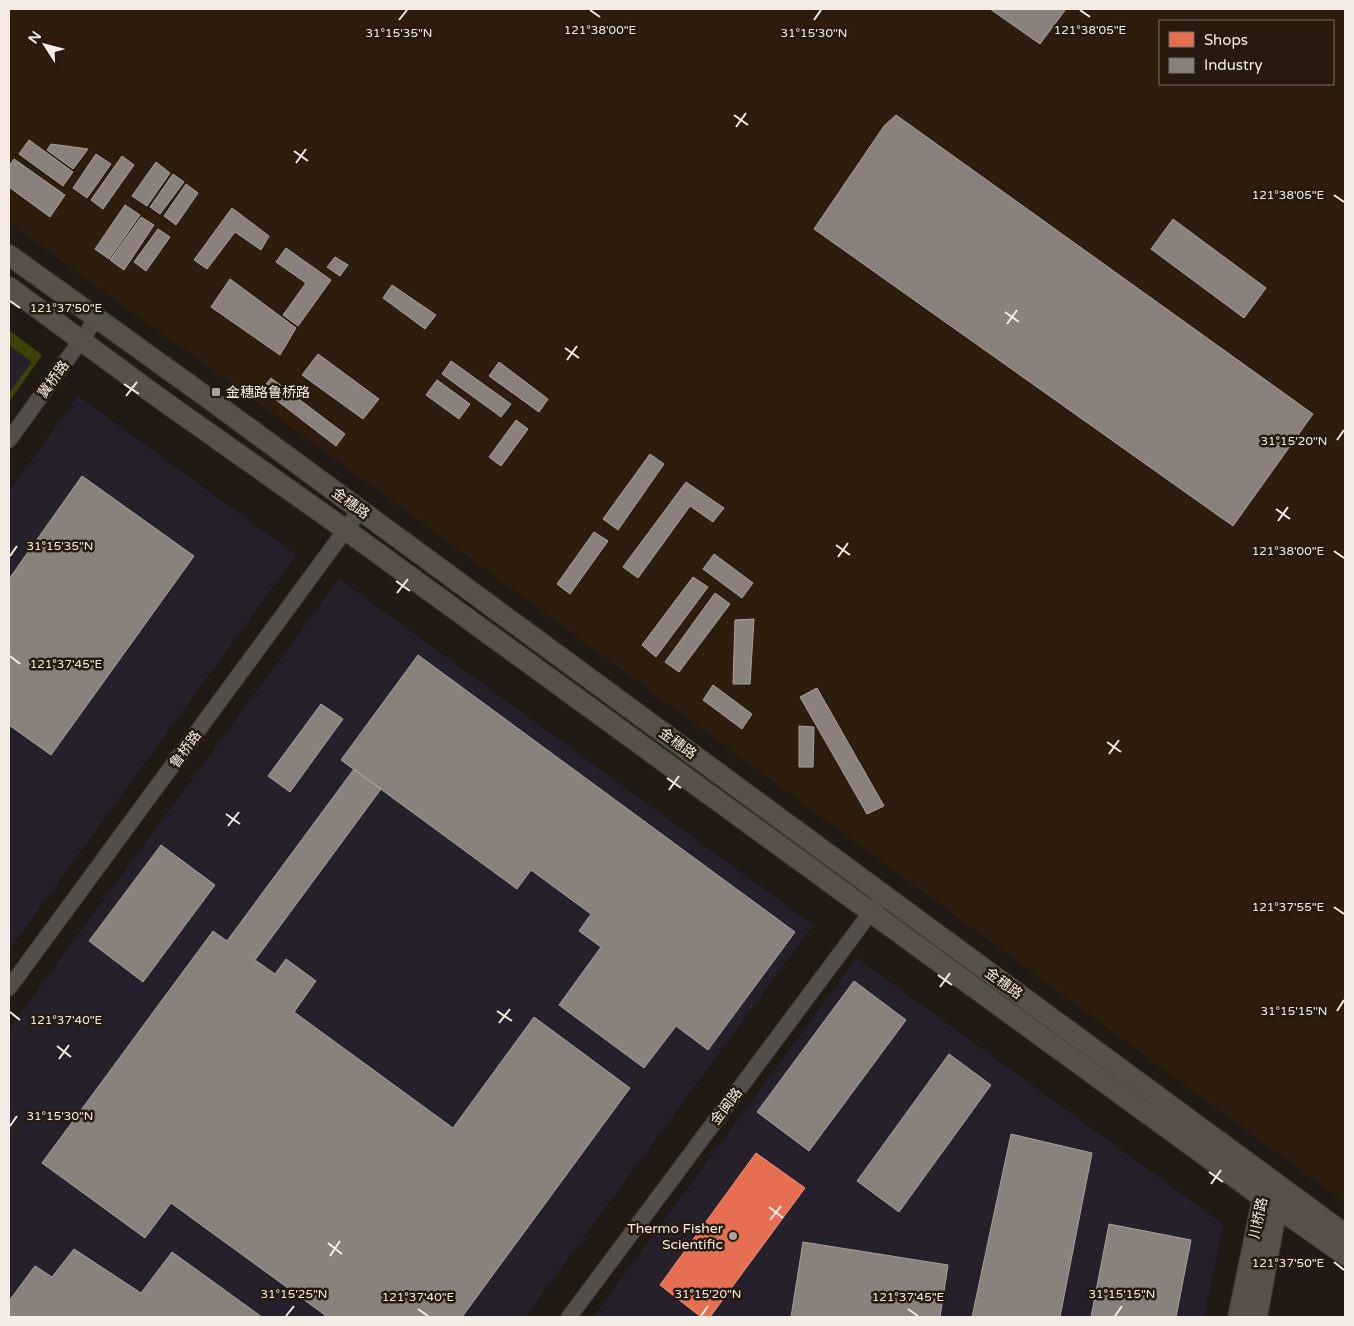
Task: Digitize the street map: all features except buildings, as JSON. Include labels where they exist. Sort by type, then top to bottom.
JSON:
[{"type":"street","name":"金穗路","points":[[9,255],[884,895],[1272,1192],[1345,1255]]},
{"type":"street","name":"金穗路","points":[[9,287],[346,530],[870,913],[1272,1192],[1345,1234]]},
{"type":"street","name":"冀桥路","points":[[9,440],[97,318]]},
{"type":"street","name":"鲁桥路","points":[[9,988],[360,510]]},
{"type":"street","name":"金闽路","points":[[569,1317],[884,895]]},
{"type":"street","name":"川桥路","points":[[1238,1317],[1272,1192]]},
{"type":"street","name":"川桥路","points":[[1257,1317],[1272,1192]]},
{"type":"shaded area","points":[[9,9],[1345,9],[1345,1203],[371,485],[9,223]]},
{"type":"shaded area","points":[[9,345],[32,362],[9,394]]},
{"type":"shaded area","points":[[78,396],[296,555],[9,950],[9,492]]},
{"type":"shaded area","points":[[339,579],[813,925],[525,1317],[9,1317],[9,1029]]},
{"type":"shaded area","points":[[857,958],[1223,1224],[1204,1317],[593,1317]]},
{"type":"green space","points":[[9,330],[42,355],[9,402],[9,393],[32,362],[9,345]]},
{"type":"place","name":"金穗路鲁桥路","points":[[216,392]]},
{"type":"place","name":"Thermo Fisher Scientific","points":[[733,1236]]}]
